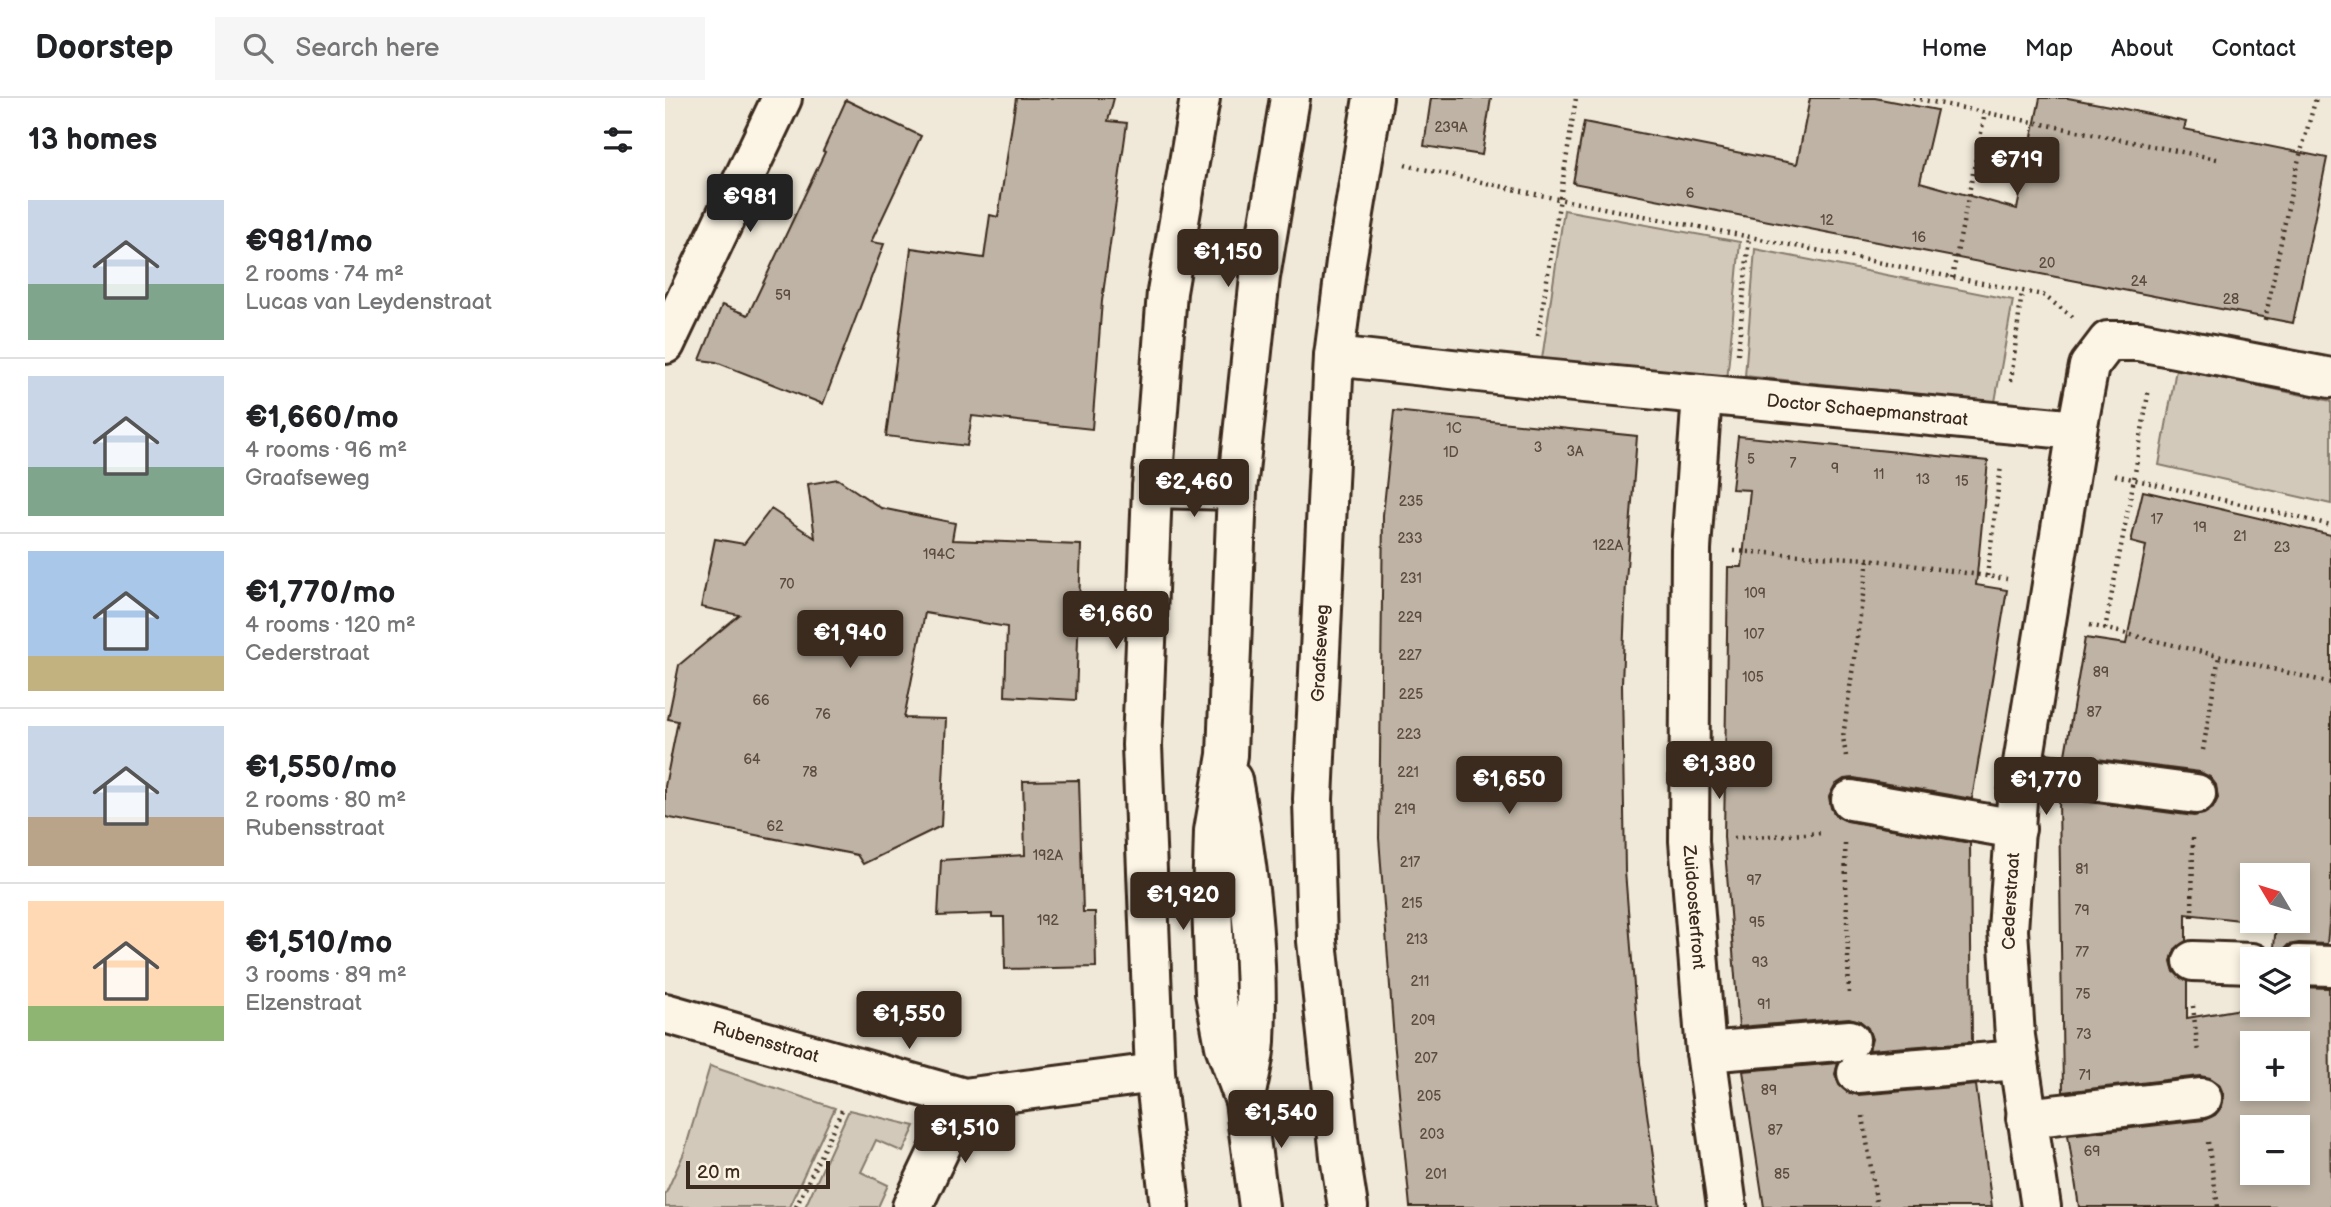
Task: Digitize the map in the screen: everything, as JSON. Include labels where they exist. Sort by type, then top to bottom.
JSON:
[{"type":"street","points":[[665,344],[782,98]]},
{"type":"street","points":[[1170,1207],[1155,1073],[1142,745],[1152,488],[1167,292],[1200,98]]},
{"type":"street","points":[[1259,1207],[1245,1101],[1255,1043],[1252,944],[1241,827],[1227,755],[1237,490],[1260,277],[1290,98]]},
{"type":"street","name":"Graafseweg","points":[[1348,1207],[1317,941],[1313,799],[1334,356],[1346,262],[1373,98]]},
{"type":"street","points":[[2075,448],[2089,366],[2108,341],[2139,341],[2331,378]]},
{"type":"street","name":"Doctor Schaepmanstraat","points":[[1334,356],[1718,396],[2075,448]]},
{"type":"street","name":"Zuidoosterfront","points":[[1718,396],[1692,549],[1689,841],[1706,1052],[1727,1207]]},
{"type":"street","name":"Cederstraat","points":[[2041,1207],[2018,1060],[2008,930],[2017,800],[2075,448]]},
{"type":"street","points":[[1152,488],[1237,490]]},
{"type":"street","points":[[2022,771],[2196,794]]},
{"type":"street","points":[[1848,816],[2016,829]]},
{"type":"street","points":[[2193,961],[2240,963]]},
{"type":"street","points":[[2310,965],[2331,966]]},
{"type":"street","name":"Rubensstraat","points":[[665,1013],[964,1097],[1155,1073]]},
{"type":"street","points":[[1706,1052],[2018,1060]]},
{"type":"street","points":[[912,1207],[964,1097]]},
{"type":"street","points":[[2026,1118],[2202,1098]]},
{"type":"path","points":[[1532,378],[1576,98]]},
{"type":"path","points":[[1913,98],[2217,159]]},
{"type":"path","points":[[2256,362],[2295,173],[2316,98]]},
{"type":"path","points":[[1952,278],[1985,113]]},
{"type":"path","points":[[1364,155],[1558,200],[2043,295],[2108,341]]},
{"type":"path","points":[[1718,396],[1749,237]]},
{"type":"path","points":[[2105,629],[2134,479],[2156,344]]},
{"type":"path","points":[[2075,448],[2134,479],[2331,525]]},
{"type":"path","points":[[1692,549],[1867,559],[2051,601],[2105,629],[2331,683]]},
{"type":"path","points":[[1867,559],[1843,737],[1848,816],[1854,1056],[1877,1207]]},
{"type":"path","points":[[1689,841],[1848,816]]},
{"type":"path","points":[[796,1207],[861,1068]]},
{"type":"shaded area","points":[[1564,210],[1740,242],[1727,381],[1542,359]]},
{"type":"shaded area","points":[[1755,249],[2013,300],[1995,402],[1745,376]]},
{"type":"shaded area","points":[[2176,369],[2331,401],[2331,504],[2159,465]]},
{"type":"shaded area","points":[[710,1066],[835,1108],[789,1207],[665,1207],[665,1195],[684,1153]]},
{"type":"shaded area","points":[[849,1110],[915,1126],[903,1152],[876,1140],[861,1172],[888,1185],[878,1207],[805,1207]]},
{"type":"building","points":[[1016,98],[1114,98],[1108,121],[1127,123],[1102,301],[1092,429],[972,416],[967,446],[886,436],[911,248],[984,258],[990,215],[998,217]]},
{"type":"building","points":[[1431,98],[1491,98],[1482,155],[1424,146]]},
{"type":"building","points":[[1810,98],[1875,98],[1937,110],[1920,182],[2017,209],[2040,98],[2068,98],[2120,108],[2186,122],[2184,129],[2327,158],[2293,323],[1573,183],[1584,122],[1797,164]]},
{"type":"building","points":[[846,100],[921,136],[871,242],[884,244],[823,404],[716,362],[700,360],[722,305],[748,315],[825,152],[823,151]]},
{"type":"building","points":[[1394,411],[1637,436],[1626,581],[1622,684],[1625,871],[1640,1063],[1660,1207],[1410,1207],[1379,838],[1383,515]]},
{"type":"building","points":[[1738,436],[1988,461],[1976,585],[2007,590],[1972,799],[1854,778],[1844,779],[1835,785],[1829,797],[1836,816],[1847,821],[1970,843],[1972,1042],[1869,1050],[1872,1039],[1868,1028],[1860,1021],[1849,1018],[1739,1027],[1724,837],[1728,567],[1742,567],[1750,490],[1732,489]]},
{"type":"building","points":[[838,479],[881,508],[955,523],[952,540],[1081,545],[1076,700],[1005,696],[1007,627],[925,613],[904,718],[946,719],[941,826],[863,864],[857,855],[665,817],[665,786],[678,721],[668,719],[679,665],[739,615],[701,607],[715,539],[744,544],[771,509],[815,538],[808,484]]},
{"type":"building","points":[[2143,491],[2331,535],[2331,904],[2327,944],[2299,943],[2274,947],[2275,933],[2310,933],[2310,863],[2240,863],[2240,920],[2186,914],[2186,941],[2175,949],[2171,961],[2174,972],[2187,981],[2187,1018],[2240,1009],[2240,1017],[2310,1017],[2310,987],[2329,988],[2331,1207],[2079,1207],[2068,1135],[2204,1120],[2215,1115],[2222,1106],[2224,1096],[2219,1084],[2200,1076],[2063,1092],[2059,798],[2194,816],[2213,808],[2218,798],[2216,785],[2210,777],[2200,772],[2065,755],[2085,638],[2126,644],[2146,546],[2131,542]]},
{"type":"building","points":[[1079,780],[1083,912],[1095,912],[1096,967],[1005,969],[1004,917],[992,917],[992,914],[938,916],[941,860],[1025,855],[1023,781]]},
{"type":"building","points":[[1838,1063],[1835,1074],[1839,1085],[1847,1092],[1858,1095],[1976,1085],[1992,1207],[1764,1207],[1743,1071]]}]
